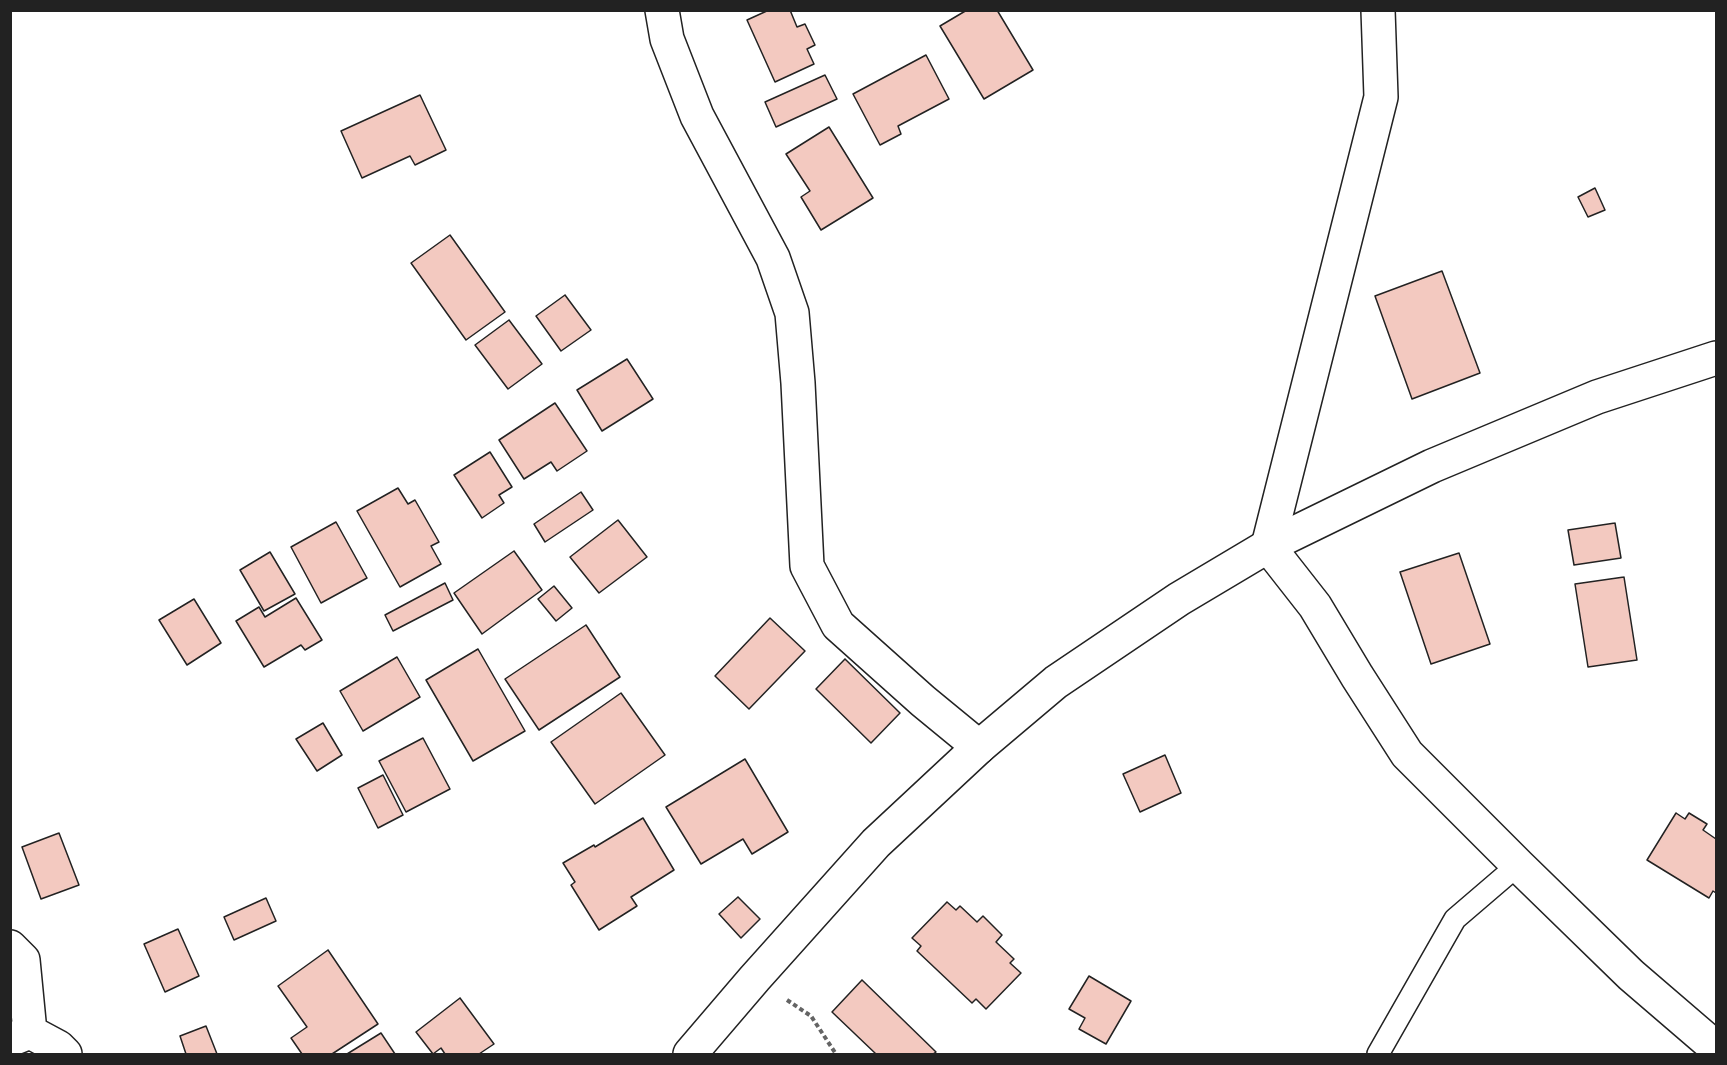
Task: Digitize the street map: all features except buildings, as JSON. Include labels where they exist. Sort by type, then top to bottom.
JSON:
[{"type":"street","points":[[662,10],[667,39],[697,116],[772,258],[792,313],[798,383],[807,566],[838,625],[923,701],[979,747]]},
{"type":"street","points":[[1268,546],[1381,97],[1377,10]]},
{"type":"street","points":[[690,1054],[876,843],[979,747],[1056,682],[1179,599],[1268,546],[1432,466],[1597,397],[1716,358]]},
{"type":"street","points":[[1268,546],[1315,606],[1407,754],[1631,975],[1716,1047]]},
{"type":"street","points":[[10,948],[23,960],[20,1036],[58,1047],[65,1054]]},
{"type":"lane","points":[[1378,1054],[1455,919],[1518,865]]},
{"type":"path","points":[[755,978],[811,1017],[836,1054]]}]
